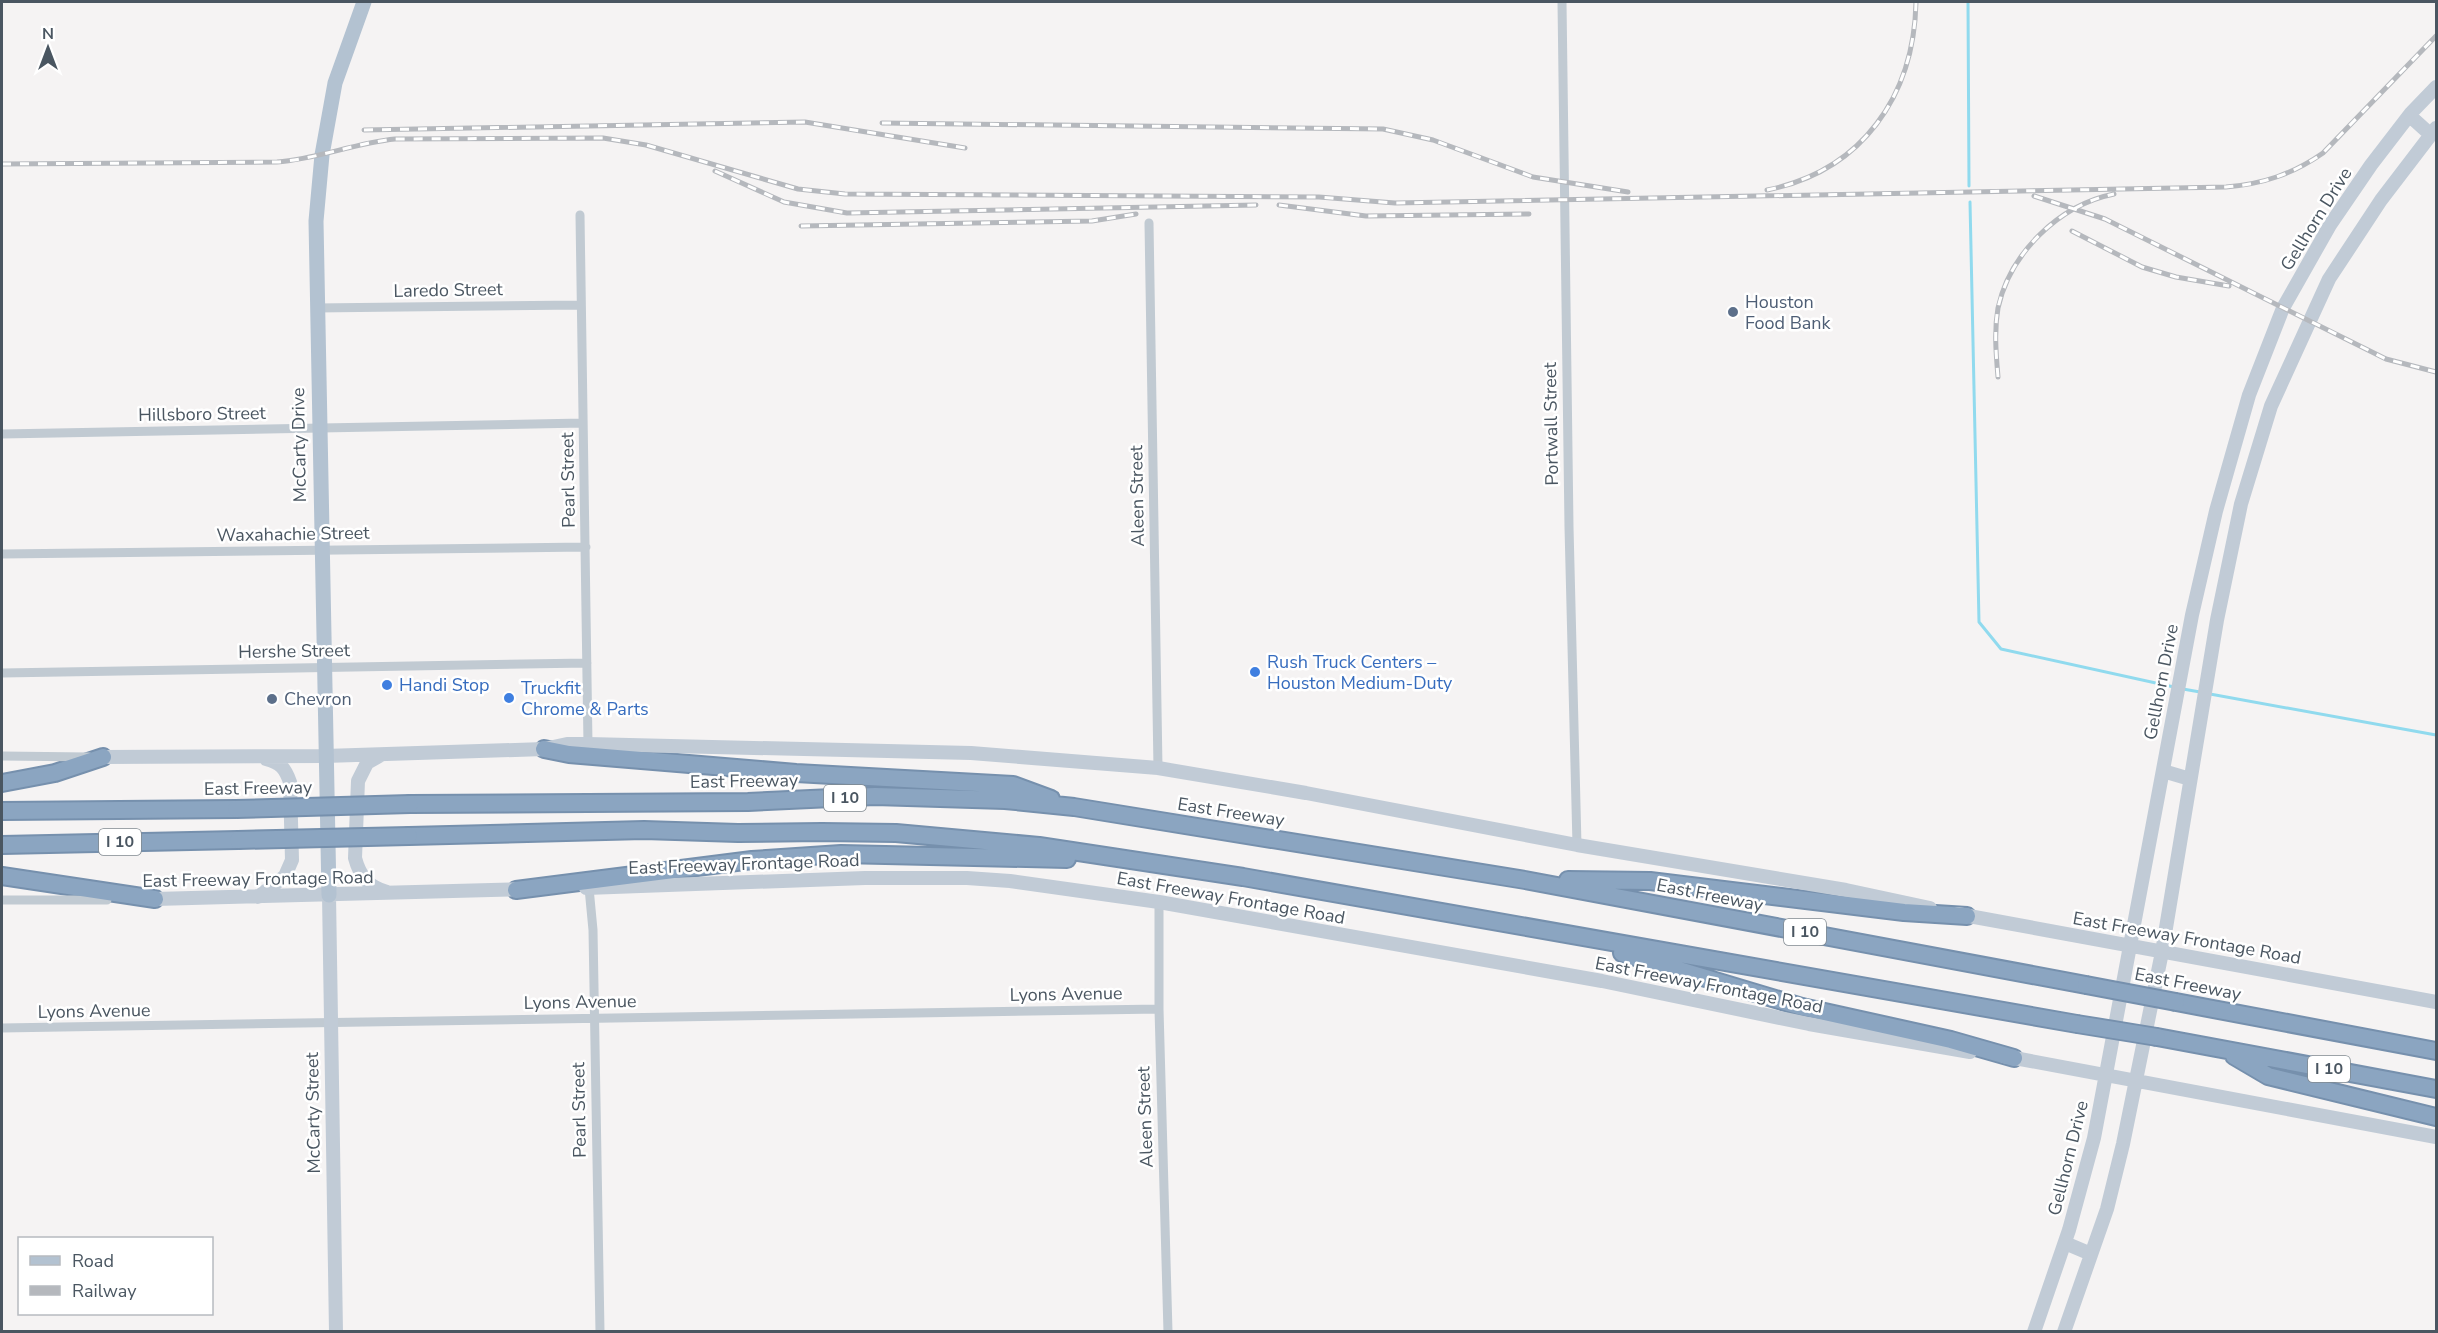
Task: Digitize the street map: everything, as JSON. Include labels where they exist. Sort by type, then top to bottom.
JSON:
[{"type":"highway","points":[[544,749],[569,754],[796,773],[1013,785],[1074,807]]},
{"type":"highway","points":[[2,783],[56,773],[103,757]]},
{"type":"highway","name":"East Freeway","points":[[2,811],[410,804],[748,802],[875,796],[1005,800],[1074,807],[1525,880],[2436,1051]]},
{"type":"highway","name":"I 10","points":[[2,845],[644,830],[738,833],[896,833],[1039,846],[1152,862],[1544,930],[2222,1049],[2436,1089]]},
{"type":"highway","points":[[516,890],[752,860],[841,854],[1152,862]]},
{"type":"highway","points":[[2,876],[155,899]]},
{"type":"highway","points":[[1525,880],[1650,881],[1904,912],[1967,916]]},
{"type":"highway","points":[[1544,930],[1802,1007],[1951,1040],[2014,1058]]},
{"type":"highway","points":[[2314,1028],[2436,1043]]},
{"type":"highway","points":[[2222,1049],[2268,1076],[2436,1117]]},
{"type":"main road","name":"McCarty Drive","points":[[328,895],[316,221],[322,155],[335,83],[364,2]]},
{"type":"main road","name":"Gellhorn Drive","points":[[2034,1332],[2065,1243],[2094,1138],[2192,615],[2213,522],[2249,395],[2283,308],[2330,225],[2409,116],[2436,87]]},
{"type":"main road","points":[[2064,1332],[2107,1209],[2162,952],[2217,620],[2236,529],[2271,405],[2329,279],[2381,200],[2434,132],[2409,116]]},
{"type":"main road","points":[[2304,269],[2329,279]]},
{"type":"main road","points":[[2249,395],[2271,405]]},
{"type":"main road","points":[[2213,522],[2236,529]]},
{"type":"main road","points":[[2192,615],[2217,620]]},
{"type":"main road","name":"East Freeway Frontage Road","points":[[103,757],[325,756],[544,749],[567,744],[588,744],[961,753],[1158,768],[1306,793],[1577,845],[1846,890],[1967,916],[2436,1002]]},
{"type":"main road","points":[[383,754],[368,764],[358,781],[355,858],[358,870],[369,884],[394,894]]},
{"type":"main road","points":[[253,756],[279,763],[286,770],[290,782],[292,860],[285,876],[258,897]]},
{"type":"main road","points":[[2163,771],[2190,779]]},
{"type":"main road","name":"East Freeway Frontage Road","points":[[155,899],[589,888],[723,881],[967,878],[1010,881],[1159,902],[1602,981],[1809,1024],[2106,1073],[2436,1137]]},
{"type":"main road","name":"McCarty Street","points":[[328,895],[336,1332]]},
{"type":"main road","points":[[2065,1243],[2091,1254]]},
{"type":"street","name":"Portwall Street","points":[[1562,2],[1569,527],[1577,845]]},
{"type":"street","name":"Pearl Street","points":[[580,215],[588,744]]},
{"type":"street","name":"Aleen Street","points":[[1149,223],[1158,768]]},
{"type":"street","name":"Laredo Street","points":[[316,308],[580,305]]},
{"type":"street","name":"Hillsboro Street","points":[[2,434],[584,423]]},
{"type":"street","name":"Waxahachie Street","points":[[2,554],[586,546]]},
{"type":"street","name":"Hershe Street","points":[[2,673],[587,663]]},
{"type":"street","name":"East Freeway Frontage Road","points":[[2,756],[103,757]]},
{"type":"street","name":"Pearl Street","points":[[589,888],[600,1332]]},
{"type":"street","name":"East Freeway Frontage Road","points":[[2,900],[155,899]]},
{"type":"street","name":"Aleen Street","points":[[1159,902],[1159,1009],[1168,1332]]},
{"type":"street","name":"Lyons Avenue","points":[[2,1029],[1159,1009]]},
{"type":"waterway","points":[[1968,2],[1969,186]]},
{"type":"waterway","points":[[1970,202],[1979,622],[2001,649],[2174,687]]},
{"type":"waterway","points":[[2183,689],[2200,692]]},
{"type":"waterway","points":[[2210,694],[2436,735]]},
{"type":"railway","points":[[1767,190],[1801,180],[1830,166],[1855,147],[1876,124],[1893,98],[1905,68],[1913,36],[1916,2]]},
{"type":"railway","points":[[2,164],[277,162],[307,158],[395,139],[603,138],[646,145],[798,189],[845,194],[1319,197],[1395,203],[2226,187],[2277,177],[2323,153],[2436,36]]},
{"type":"railway","points":[[364,130],[805,122],[965,148]]},
{"type":"railway","points":[[882,123],[1383,129],[1433,140],[1533,177],[1628,192]]},
{"type":"railway","points":[[715,171],[784,202],[847,213],[1256,205]]},
{"type":"railway","points":[[1998,377],[1996,342],[1998,308],[2013,269],[2025,251],[2056,220],[2094,200],[2114,194]]},
{"type":"railway","points":[[2034,196],[2105,219],[2386,359],[2436,372]]},
{"type":"railway","points":[[1279,205],[1366,216],[1529,214]]},
{"type":"railway","points":[[801,226],[1092,221],[1136,214]]},
{"type":"railway","points":[[2072,231],[2142,267],[2176,277],[2229,286]]},
{"type":"place","name":"Houston Food Bank","points":[[1733,312]]},
{"type":"place","name":"Rush Truck Centers – Houston Medium-Duty","points":[[1255,672]]},
{"type":"place","name":"Handi Stop","points":[[387,685]]},
{"type":"place","name":"Truckfit Chrome & Parts","points":[[509,698]]},
{"type":"place","name":"Chevron","points":[[272,699]]}]
